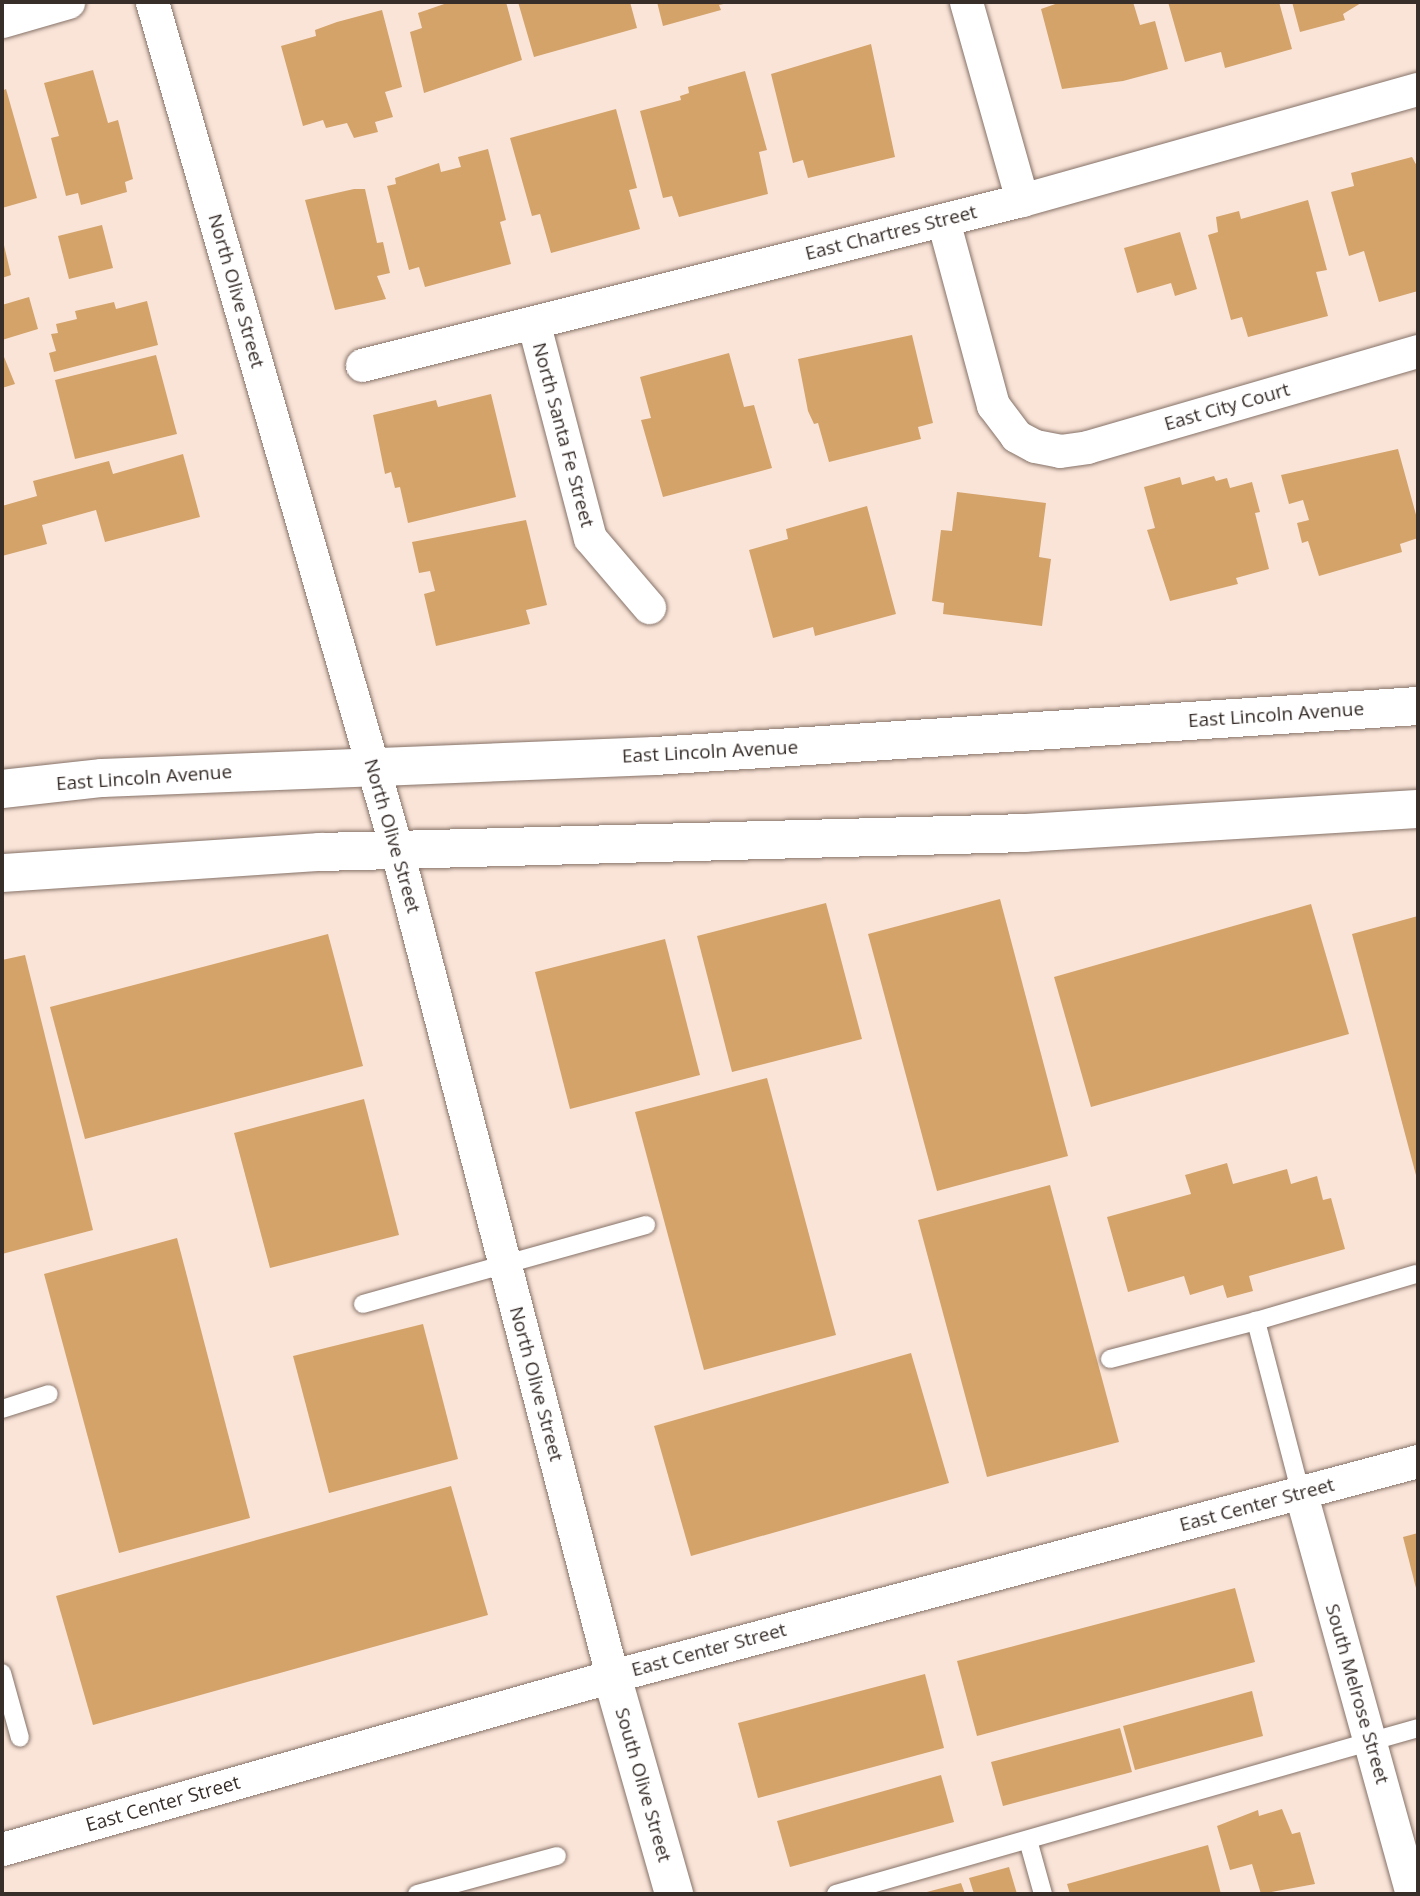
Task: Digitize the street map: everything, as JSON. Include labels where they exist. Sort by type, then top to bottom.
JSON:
[{"type":"main road","name":"East Lincoln Avenue","points":[[2,789],[102,778],[655,756],[1418,706]]},
{"type":"main road","points":[[2,873],[397,850],[1025,833],[1418,809]]},
{"type":"main road","name":"South Olive Street","points":[[612,1676],[674,1894]]},
{"type":"street","points":[[2,21],[68,2]]},
{"type":"street","name":"North Olive Street","points":[[152,2],[397,850],[612,1676]]},
{"type":"street","points":[[966,2],[1022,200]]},
{"type":"street","name":"East Chartres Street","points":[[362,365],[534,325],[1022,200],[1418,89]]},
{"type":"street","name":"East City Court","points":[[943,220],[993,405],[1016,436],[1035,446],[1060,451],[1087,447],[1418,351]]},
{"type":"street","name":"North Santa Fe Street","points":[[534,325],[590,538],[649,607]]},
{"type":"street","name":"East Center Street","points":[[2,1849],[612,1676],[1418,1461]]},
{"type":"street","name":"South Melrose Street","points":[[1301,1493],[1412,1894]]},
{"type":"lane","points":[[363,1304],[646,1225]]},
{"type":"lane","points":[[1110,1359],[1256,1321],[1416,1274]]},
{"type":"lane","points":[[1256,1321],[1301,1493]]},
{"type":"lane","points":[[2,1409],[49,1394]]},
{"type":"lane","points":[[2,1673],[20,1738]]},
{"type":"lane","points":[[836,1894],[1418,1728]]},
{"type":"lane","points":[[1028,1840],[1042,1894]]},
{"type":"lane","points":[[417,1894],[557,1856]]},
{"type":"building","points":[[450,2],[506,2],[522,60],[424,93],[410,32],[422,28],[418,13]]},
{"type":"building","points":[[518,2],[630,2],[637,28],[534,57]]},
{"type":"building","points":[[657,2],[728,3],[719,5],[721,10],[663,26]]},
{"type":"building","points":[[1061,2],[1133,2],[1140,25],[1155,21],[1168,69],[1123,81],[1062,89],[1041,9]]},
{"type":"building","points":[[1168,2],[1279,2],[1292,49],[1225,68],[1221,52],[1185,62]]},
{"type":"building","points":[[1292,2],[1361,3],[1343,14],[1345,20],[1300,32]]},
{"type":"building","points":[[382,10],[402,87],[385,92],[393,117],[375,122],[378,132],[354,138],[347,123],[326,128],[323,120],[303,126],[281,46],[316,36],[315,30],[337,22]]},
{"type":"building","points":[[871,44],[895,157],[808,178],[803,160],[793,163],[771,74]]},
{"type":"building","points":[[93,70],[108,123],[118,120],[133,179],[125,182],[127,192],[81,205],[78,193],[66,196],[51,138],[59,136],[44,83]]},
{"type":"building","points":[[745,71],[767,150],[759,152],[768,194],[679,217],[672,196],[663,198],[640,111],[681,100],[680,96],[689,93],[688,87]]},
{"type":"building","points":[[6,89],[37,198],[2,208],[2,91]]},
{"type":"building","points":[[616,109],[637,188],[629,190],[640,229],[551,253],[540,214],[532,216],[510,138]]},
{"type":"building","points":[[488,149],[506,220],[500,222],[511,264],[425,287],[419,267],[409,270],[387,186],[396,184],[395,178],[439,163],[441,172],[461,167],[458,157]]},
{"type":"building","points":[[1412,157],[1418,168],[1418,291],[1379,302],[1364,251],[1349,256],[1331,192],[1354,186],[1351,173]]},
{"type":"building","points":[[365,189],[377,243],[383,242],[390,273],[377,276],[386,299],[335,310],[305,200]]},
{"type":"building","points":[[1308,200],[1327,270],[1316,272],[1328,316],[1248,337],[1242,317],[1231,320],[1208,235],[1218,232],[1216,217],[1239,211],[1241,219]]},
{"type":"building","points":[[102,225],[113,268],[69,279],[58,236]]},
{"type":"building","points":[[1180,232],[1197,289],[1175,296],[1171,283],[1137,293],[1124,248]]},
{"type":"building","points":[[2,242],[11,275],[2,278]]},
{"type":"building","points":[[29,297],[38,329],[2,340],[2,305]]},
{"type":"building","points":[[147,301],[158,345],[54,372],[49,353],[56,351],[51,334],[58,333],[56,324],[77,319],[75,311],[114,302],[116,309]]},
{"type":"building","points":[[912,335],[933,423],[918,427],[921,439],[829,462],[818,423],[814,424],[808,411],[798,359]]},
{"type":"building","points":[[2,352],[15,384],[2,388]]},
{"type":"building","points":[[729,353],[744,407],[754,405],[772,468],[663,497],[641,420],[651,418],[640,377]]},
{"type":"building","points":[[156,355],[177,434],[75,459],[55,380]]},
{"type":"building","points":[[491,394],[516,497],[408,523],[400,487],[395,488],[391,472],[385,474],[373,415],[436,400],[438,407]]},
{"type":"building","points":[[1398,449],[1418,522],[1418,538],[1400,544],[1402,552],[1319,576],[1308,541],[1302,543],[1297,523],[1309,520],[1303,500],[1289,504],[1281,475]]},
{"type":"building","points":[[183,454],[200,517],[105,542],[96,510],[42,525],[47,544],[2,556],[2,506],[37,496],[33,481],[109,461],[113,474]]},
{"type":"building","points":[[1214,476],[1216,481],[1227,478],[1230,488],[1252,482],[1260,512],[1255,513],[1269,569],[1236,578],[1238,584],[1170,601],[1147,530],[1155,528],[1144,487],[1180,477],[1182,485]]},
{"type":"building","points":[[957,492],[1046,503],[1039,557],[1051,559],[1042,626],[943,614],[944,603],[932,601],[941,530],[952,531]]},
{"type":"building","points":[[867,506],[896,614],[815,636],[813,627],[773,638],[749,550],[788,539],[786,529]]},
{"type":"building","points":[[526,520],[547,605],[526,610],[530,624],[436,646],[424,594],[435,591],[430,571],[419,573],[412,542]]},
{"type":"building","points":[[1000,899],[1068,1156],[937,1191],[868,934]]},
{"type":"building","points":[[826,903],[862,1039],[732,1072],[697,936]]},
{"type":"building","points":[[1311,904],[1349,1034],[1091,1107],[1054,977]]},
{"type":"building","points":[[1418,916],[1418,1178],[1417,1179],[1352,934]]},
{"type":"building","points":[[328,934],[363,1066],[85,1139],[50,1007]]},
{"type":"building","points":[[665,939],[700,1075],[570,1109],[535,972]]},
{"type":"building","points":[[25,955],[93,1230],[2,1254],[2,960]]},
{"type":"building","points":[[767,1078],[836,1335],[704,1370],[635,1112]]},
{"type":"building","points":[[364,1099],[399,1235],[270,1268],[234,1133]]},
{"type":"building","points":[[1227,1163],[1233,1184],[1287,1169],[1291,1184],[1317,1176],[1323,1200],[1331,1198],[1345,1249],[1249,1276],[1253,1291],[1227,1298],[1223,1285],[1190,1295],[1184,1276],[1128,1292],[1107,1217],[1191,1194],[1185,1175]]},
{"type":"building","points":[[1050,1185],[1119,1442],[987,1477],[918,1220]]},
{"type":"building","points":[[177,1238],[250,1518],[119,1553],[44,1274]]},
{"type":"building","points":[[423,1324],[458,1459],[329,1493],[293,1356]]},
{"type":"building","points":[[911,1353],[949,1483],[691,1556],[654,1426]]},
{"type":"building","points":[[451,1486],[488,1615],[93,1725],[56,1596]]},
{"type":"building","points":[[1418,1533],[1418,1592],[1417,1592],[1403,1537]]},
{"type":"building","points":[[1235,1588],[1255,1662],[977,1736],[957,1661]]},
{"type":"building","points":[[925,1674],[944,1748],[758,1798],[738,1723]]},
{"type":"building","points":[[1252,1691],[1263,1736],[1135,1770],[1123,1726]]},
{"type":"building","points":[[1120,1728],[1132,1772],[1003,1806],[991,1762]]},
{"type":"building","points":[[941,1775],[954,1822],[790,1867],[777,1821]]},
{"type":"building","points":[[1282,1809],[1292,1834],[1300,1832],[1315,1884],[1261,1894],[1252,1864],[1230,1870],[1217,1826],[1258,1810],[1259,1816]]},
{"type":"building","points":[[1208,1845],[1221,1894],[1070,1894],[1067,1884]]},
{"type":"building","points":[[1009,1867],[1017,1894],[974,1894],[969,1878]]},
{"type":"building","points":[[961,1883],[965,1894],[923,1894],[923,1893]]}]
